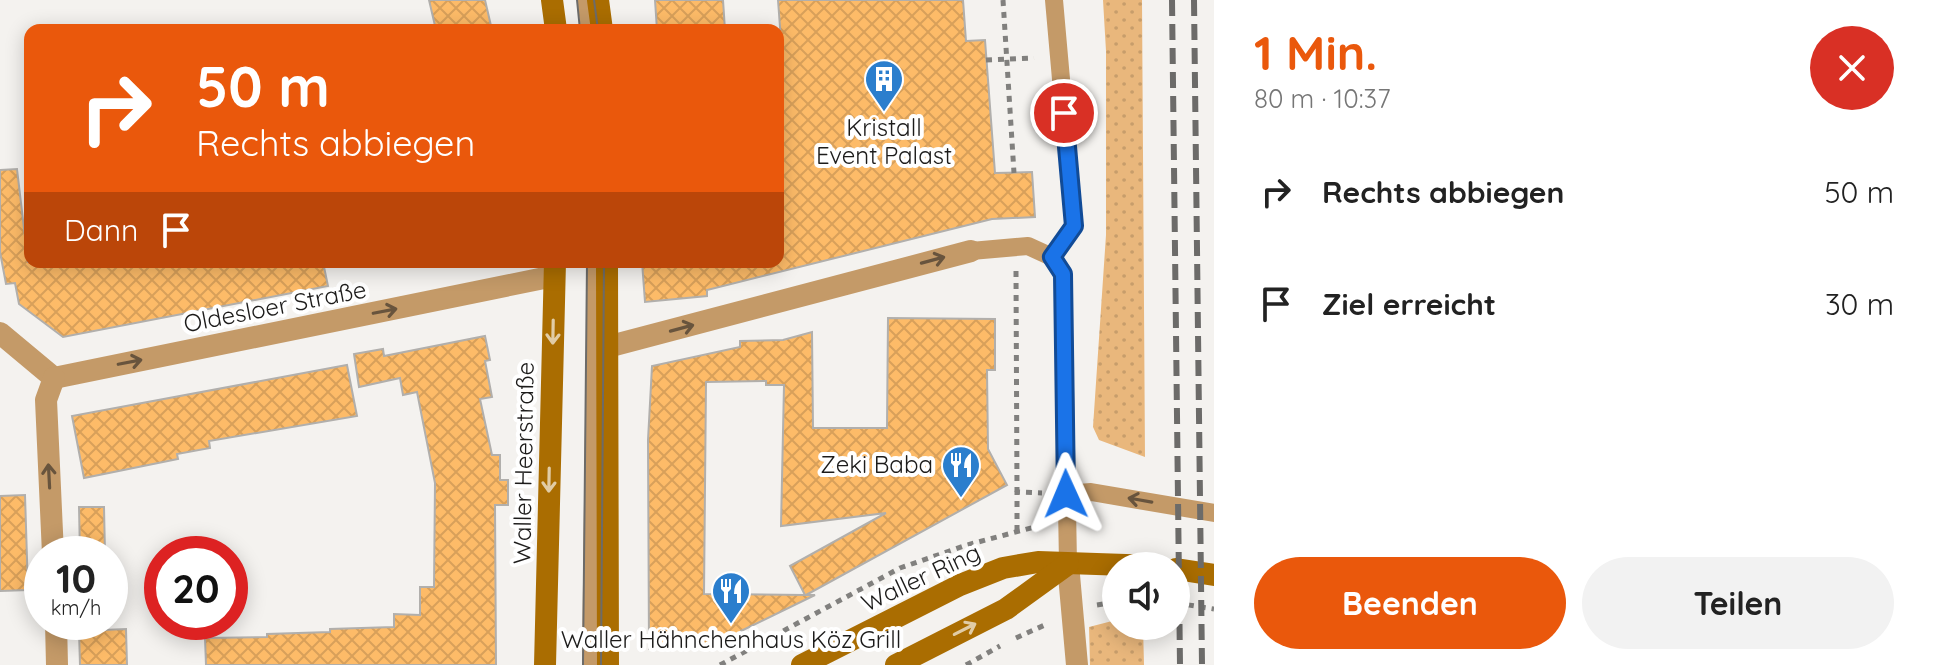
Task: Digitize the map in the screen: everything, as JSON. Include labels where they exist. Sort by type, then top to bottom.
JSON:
[{"type":"main road","points":[[552,0],[555,24]]},
{"type":"main road","points":[[598,0],[601,24]]},
{"type":"main road","points":[[607,268],[608,665]]},
{"type":"main road","name":"Waller Heerstraße","points":[[545,665],[554,269]]},
{"type":"main road","name":"Waller Ring","points":[[802,665],[981,577],[1020,564],[1102,564]]},
{"type":"main road","points":[[896,665],[1006,609],[1068,564]]},
{"type":"main road","points":[[1190,571],[1214,575]]},
{"type":"street","points":[[607,347],[971,251]]},
{"type":"street","name":"Oldesloer Straße","points":[[54,378],[554,269]]},
{"type":"street","points":[[0,333],[54,378],[46,400],[52,536]]},
{"type":"street","points":[[1068,564],[1077,665]]},
{"type":"street","points":[[56,640],[57,665]]},
{"type":"lane","points":[[586,0],[589,24]]},
{"type":"lane","points":[[1052,257],[1074,226],[1054,0]]},
{"type":"lane","points":[[971,251],[1028,246],[1052,257],[1063,274],[1068,564]]},
{"type":"lane","points":[[591,665],[596,268]]},
{"type":"lane","points":[[1066,494],[1091,492],[1214,513]]},
{"type":"path","points":[[1003,0],[1014,173]]},
{"type":"path","points":[[986,60],[1048,57]]},
{"type":"path","points":[[1017,247],[1017,531]]},
{"type":"path","points":[[1017,492],[1066,494]]},
{"type":"path","points":[[966,665],[1072,612],[1102,605]]},
{"type":"path","points":[[1190,605],[1214,609]]},
{"type":"shaded area","points":[[1103,0],[1142,0],[1145,457],[1099,440],[1093,427],[1106,235]]},
{"type":"shaded area","points":[[1102,624],[1102,640],[1143,640],[1144,665],[1090,665],[1089,627]]},
{"type":"building","points":[[429,0],[485,0],[491,24],[435,24]]},
{"type":"building","points":[[655,0],[723,0],[725,24],[657,24]]},
{"type":"building","points":[[778,0],[963,0],[966,41],[985,40],[995,173],[1032,172],[1035,217],[992,219],[707,290],[707,296],[645,302],[642,268],[784,268],[784,24],[780,24]]},
{"type":"building","points":[[17,169],[24,228],[24,268],[324,268],[328,286],[63,337],[19,304],[15,283],[6,284],[0,252],[0,170]]},
{"type":"building","points":[[888,318],[995,319],[995,370],[987,370],[988,449],[1007,485],[806,595],[815,595],[741,631],[741,641],[715,642],[715,646],[649,649],[648,440],[652,366],[740,347],[740,341],[783,340],[812,332],[813,428],[887,428]],"holes":[[[766,381],[766,385],[784,385],[781,526],[886,513],[790,566],[805,595],[704,594],[706,382]]]},
{"type":"building","points":[[485,336],[490,360],[485,361],[492,397],[480,399],[492,455],[500,455],[500,480],[508,480],[508,505],[495,505],[496,665],[206,665],[205,640],[248,640],[248,637],[267,637],[267,634],[394,627],[394,614],[420,615],[420,587],[434,587],[435,483],[417,392],[403,395],[400,378],[359,387],[354,354],[383,349],[384,356]]},
{"type":"building","points":[[347,365],[357,416],[209,441],[210,448],[177,454],[178,459],[84,478],[72,416]]},
{"type":"building","points":[[25,495],[24,590],[0,591],[0,496]]},
{"type":"building","points":[[79,507],[104,507],[105,536],[80,536]]},
{"type":"building","points":[[79,640],[126,640],[127,665],[80,665]]},
{"type":"tram line","points":[[577,0],[579,24]]},
{"type":"tram line","points":[[594,0],[597,24]]},
{"type":"tram line","points":[[583,665],[587,268]]},
{"type":"tram line","points":[[601,665],[604,268]]},
{"type":"railway","points":[[1172,0],[1180,665]]},
{"type":"railway","points":[[1194,0],[1202,665]]},
{"type":"place","name":"Kristall Event Palast","points":[[884,113]]},
{"type":"place","name":"Zeki Baba","points":[[961,499]]},
{"type":"place","name":"Waller Hähnchenhaus Köz Grill","points":[[731,625]]},
{"type":"route","points":[[1064,113],[1074,226],[1052,257],[1063,274],[1066,494]]}]
